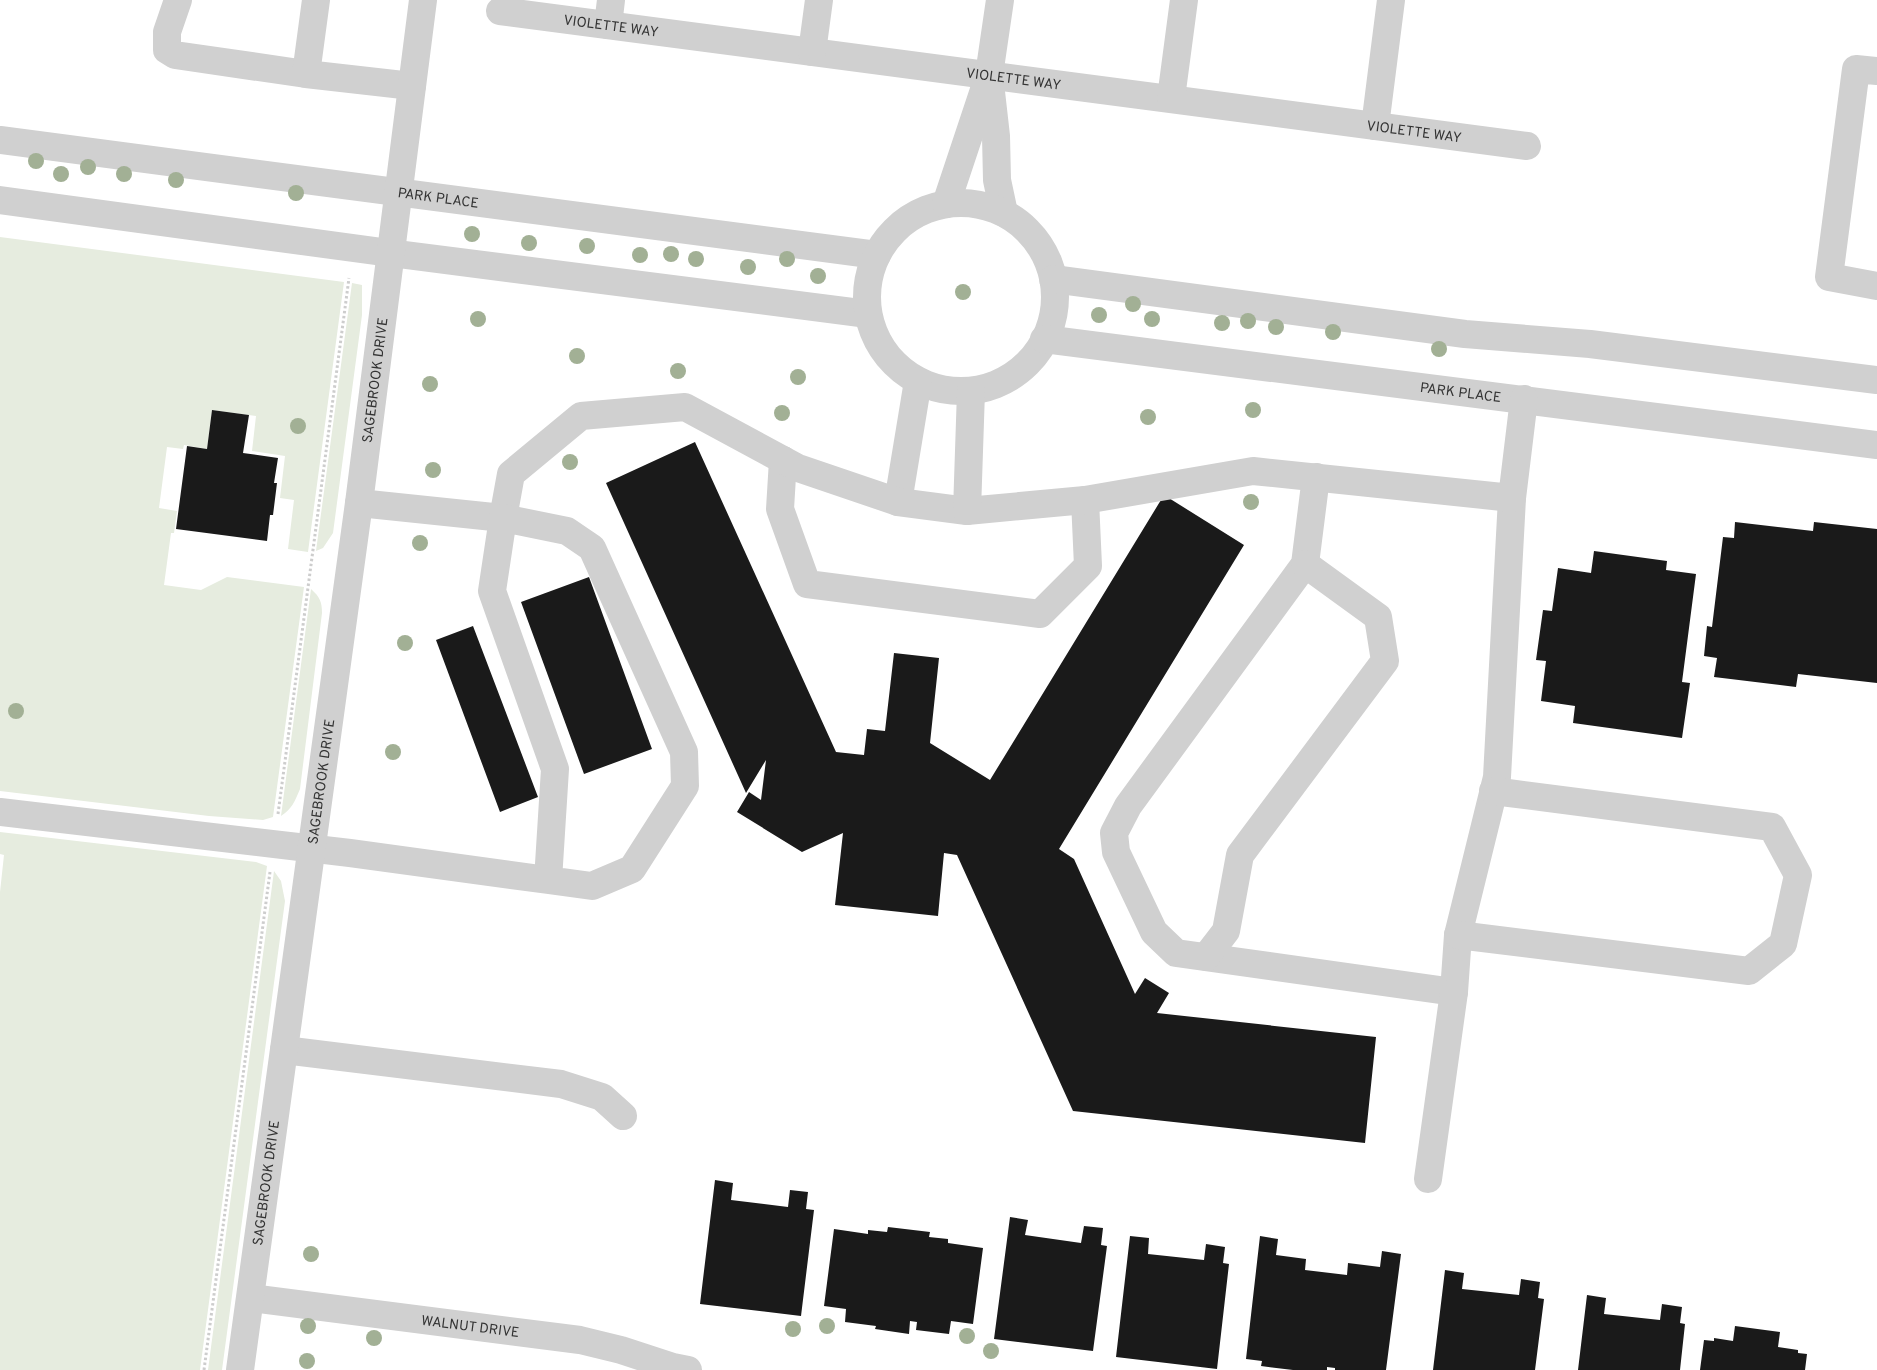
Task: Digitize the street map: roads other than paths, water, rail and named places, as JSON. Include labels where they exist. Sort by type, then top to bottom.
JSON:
[{"type":"street","points":[[178,0],[167,32],[167,50],[174,55],[306,74],[412,86]]},
{"type":"street","points":[[306,74],[316,0]]},
{"type":"street","name":"SAGEBROOK DRIVE","points":[[240,1370],[359,503],[423,0]]},
{"type":"street","points":[[812,52],[819,0]]},
{"type":"street","points":[[946,204],[990,75],[1000,0]]},
{"type":"street","points":[[1171,98],[1184,0]]},
{"type":"street","points":[[1375,126],[1392,0]]},
{"type":"street","name":"VIOLETTE WAY","points":[[500,10],[609,12],[812,52],[1527,146]]},
{"type":"street","points":[[1877,71],[1856,69],[1829,277],[1877,286]]},
{"type":"street","points":[[990,75],[996,136],[997,180],[1004,213]]},
{"type":"street","name":"PARK PLACE","points":[[0,140],[877,255]]},
{"type":"street","points":[[0,200],[390,253],[868,314]]},
{"type":"street","points":[[974,203],[1004,213],[1028,231],[1048,260],[1053,279],[1054,306],[1052,320],[1044,339],[1031,360],[1010,377],[994,385],[972,391],[944,390],[918,381],[900,370],[890,359],[874,334],[868,314],[866,294],[868,278],[877,255],[889,236],[907,219],[920,212],[946,204],[974,203]]},
{"type":"street","points":[[1053,279],[1465,334],[1590,344],[1877,380]]},
{"type":"street","name":"PARK PLACE","points":[[1044,339],[1877,445]]},
{"type":"street","points":[[898,502],[918,381]]},
{"type":"street","points":[[967,511],[972,391]]},
{"type":"street","points":[[1428,1179],[1454,992],[1458,935],[1497,777],[1512,498],[1524,399]]},
{"type":"street","points":[[548,880],[555,769],[492,591],[511,474],[581,416],[685,407],[798,468],[898,502],[967,511],[1085,500],[1253,471],[1512,498]]},
{"type":"street","points":[[783,460],[780,509],[807,584],[1040,614],[1088,566],[1085,500]]},
{"type":"street","points":[[1316,477],[1305,564],[1128,806],[1114,832],[1116,852],[1154,932],[1176,953],[1454,992]]},
{"type":"street","points":[[0,812],[311,848],[592,886],[632,869],[685,786],[684,752],[592,548],[567,531],[503,518],[359,503]]},
{"type":"street","points":[[1206,957],[1226,931],[1240,855],[1385,661],[1378,617],[1305,564]]},
{"type":"street","points":[[1458,935],[1749,972],[1783,944],[1798,875],[1772,827],[1493,791]]},
{"type":"street","points":[[284,1050],[561,1084],[602,1097],[623,1116]]},
{"type":"street","name":"WALNUT DRIVE","points":[[251,1298],[580,1340],[688,1370]]}]
